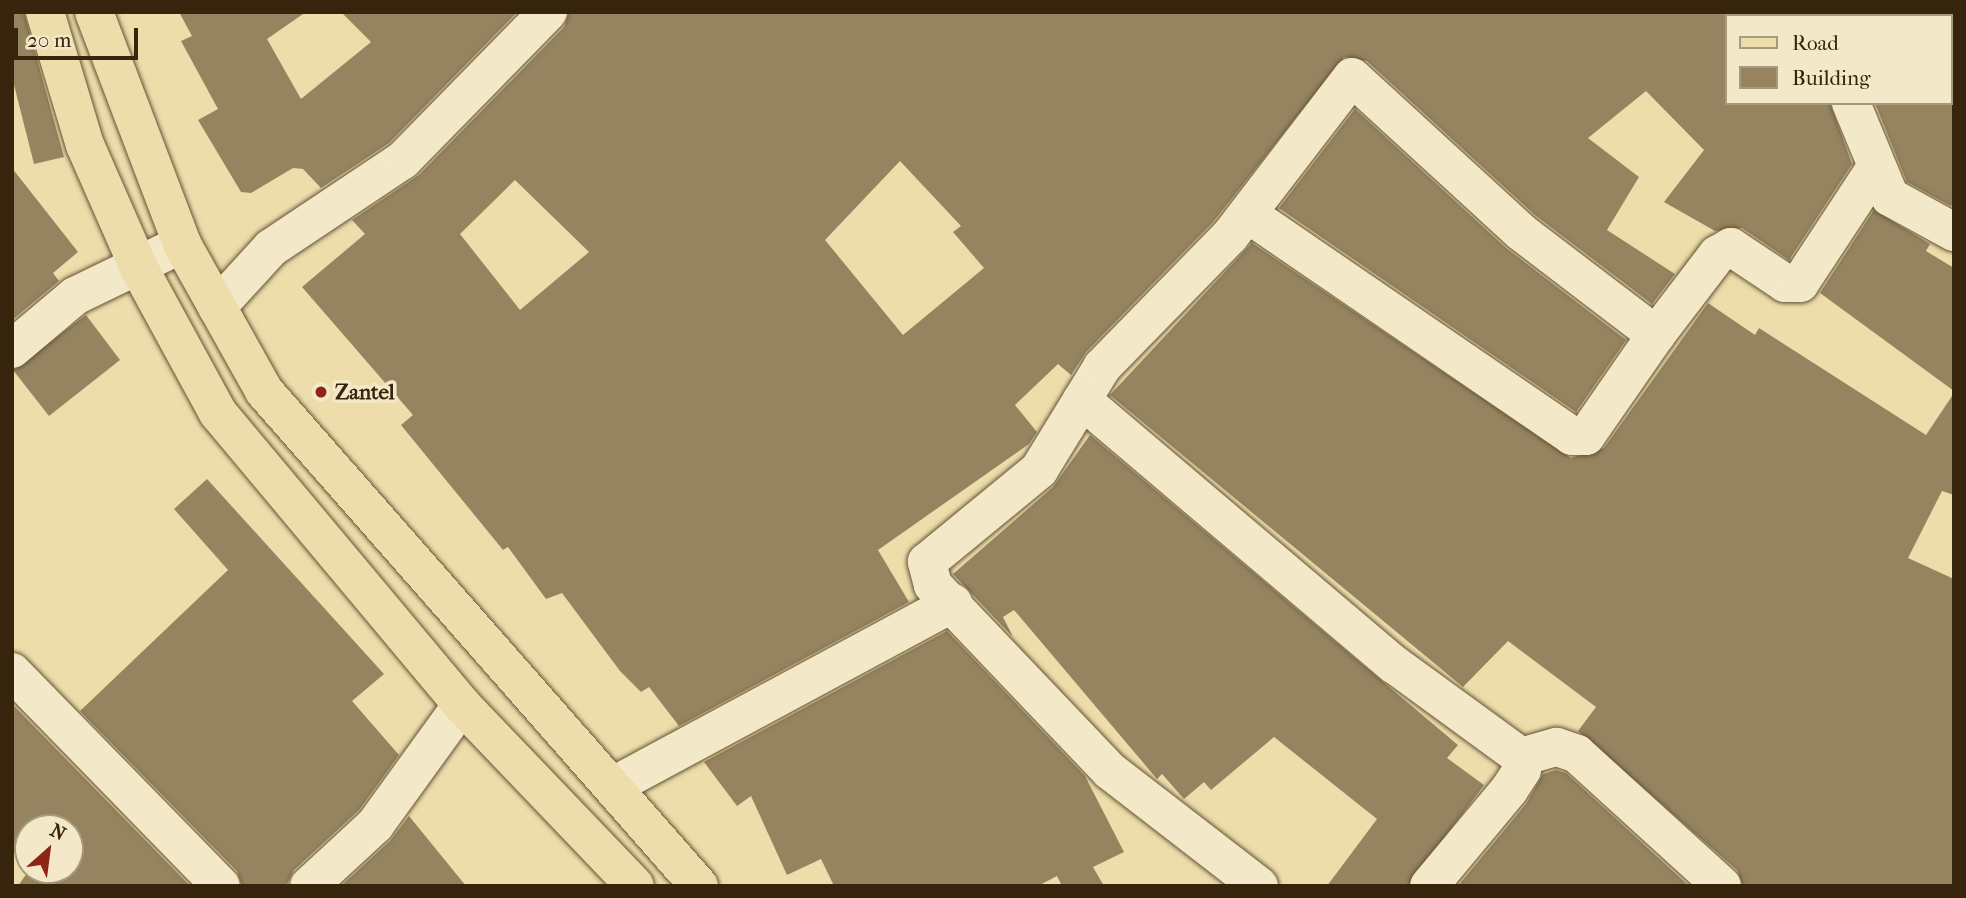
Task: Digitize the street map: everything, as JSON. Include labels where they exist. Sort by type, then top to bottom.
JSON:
[{"type":"main road","points":[[45,12],[85,145],[139,268],[218,413],[462,705],[635,886]]},
{"type":"main road","points":[[94,12],[182,244],[264,391],[615,785],[699,886]]},
{"type":"street","points":[[217,307],[271,248],[403,160],[548,12]]},
{"type":"street","points":[[1259,886],[1110,771],[933,585],[927,562],[1039,470],[1102,367],[1248,214],[1352,77],[1521,232],[1657,335]]},
{"type":"street","points":[[1852,105],[1875,169],[1890,197],[1954,232]]},
{"type":"street","points":[[1248,214],[1572,436],[1586,436],[1717,255],[1731,247],[1785,283],[1800,283],[1875,169]]},
{"type":"street","points":[[12,349],[75,296],[139,268],[182,244]]},
{"type":"street","points":[[1082,400],[1395,665],[1521,757],[1522,770],[1509,790],[1429,886]]},
{"type":"street","points":[[615,785],[953,603]]},
{"type":"street","points":[[12,672],[221,886]]},
{"type":"street","points":[[309,886],[375,825],[462,705]]},
{"type":"street","points":[[1521,757],[1556,747],[1577,754],[1722,886]]},
{"type":"building","points":[[12,12],[24,12],[64,157],[34,164],[12,77]]},
{"type":"building","points":[[179,12],[306,12],[267,39],[301,99],[371,42],[341,12],[517,12],[389,143],[321,188],[303,169],[293,168],[251,193],[241,192],[198,120],[218,109],[181,41],[192,36]]},
{"type":"building","points":[[569,12],[1726,12],[1724,105],[1831,105],[1852,164],[1789,260],[1742,228],[1715,231],[1664,202],[1704,150],[1646,91],[1588,138],[1639,177],[1607,230],[1675,274],[1652,304],[1535,215],[1367,61],[1344,57],[1213,222],[1086,352],[1071,375],[1058,364],[1015,405],[1037,432],[1029,444],[878,550],[909,602],[679,726],[649,687],[641,692],[620,671],[562,593],[546,599],[508,547],[503,550],[401,425],[413,415],[302,287],[365,234],[352,220],[419,175],[564,27]],"holes":[[[900,161],[961,226],[953,232],[984,268],[903,335],[825,240]],[[515,180],[589,252],[520,310],[460,234]]]},
{"type":"building","points":[[1954,54],[1954,201],[1951,206],[1907,182],[1876,105],[1952,105]]},
{"type":"building","points":[[1355,109],[1506,248],[1626,340],[1576,412],[1279,208]]},
{"type":"building","points":[[12,168],[78,252],[53,273],[59,281],[12,320]]},
{"type":"building","points":[[1874,210],[1930,244],[1926,251],[1954,268],[1954,391],[1820,293]]},
{"type":"building","points":[[1252,243],[1571,458],[1604,448],[1708,303],[1755,335],[1759,328],[1926,435],[1954,393],[1954,495],[1942,491],[1908,558],[1954,579],[1954,886],[1743,886],[1737,870],[1578,731],[1596,707],[1508,641],[1463,687],[1110,395]]},
{"type":"building","points":[[86,315],[120,360],[49,416],[13,370]]},
{"type":"building","points":[[1090,435],[1458,745],[1447,758],[1484,785],[1408,886],[1327,886],[1377,819],[1274,737],[1211,790],[1204,782],[1184,799],[1162,774],[1157,779],[1014,610],[1003,617],[1013,637],[953,574],[1053,487]]},
{"type":"building","points":[[207,479],[384,674],[352,701],[399,755],[359,810],[294,870],[286,886],[242,886],[237,871],[80,711],[228,570],[174,509]]},
{"type":"building","points":[[947,631],[1085,776],[1124,852],[1093,867],[1104,886],[1062,886],[1057,876],[1038,886],[834,886],[821,859],[787,875],[751,796],[737,806],[704,762]]},
{"type":"building","points":[[12,704],[190,886],[18,886],[84,884],[84,814],[14,814],[14,852]]},
{"type":"building","points":[[1556,770],[1566,773],[1689,886],[1458,886],[1526,804],[1543,774]]},
{"type":"building","points":[[409,816],[466,886],[341,886],[390,841]]},
{"type":"place","name":"Zantel","points":[[321,392]]}]
